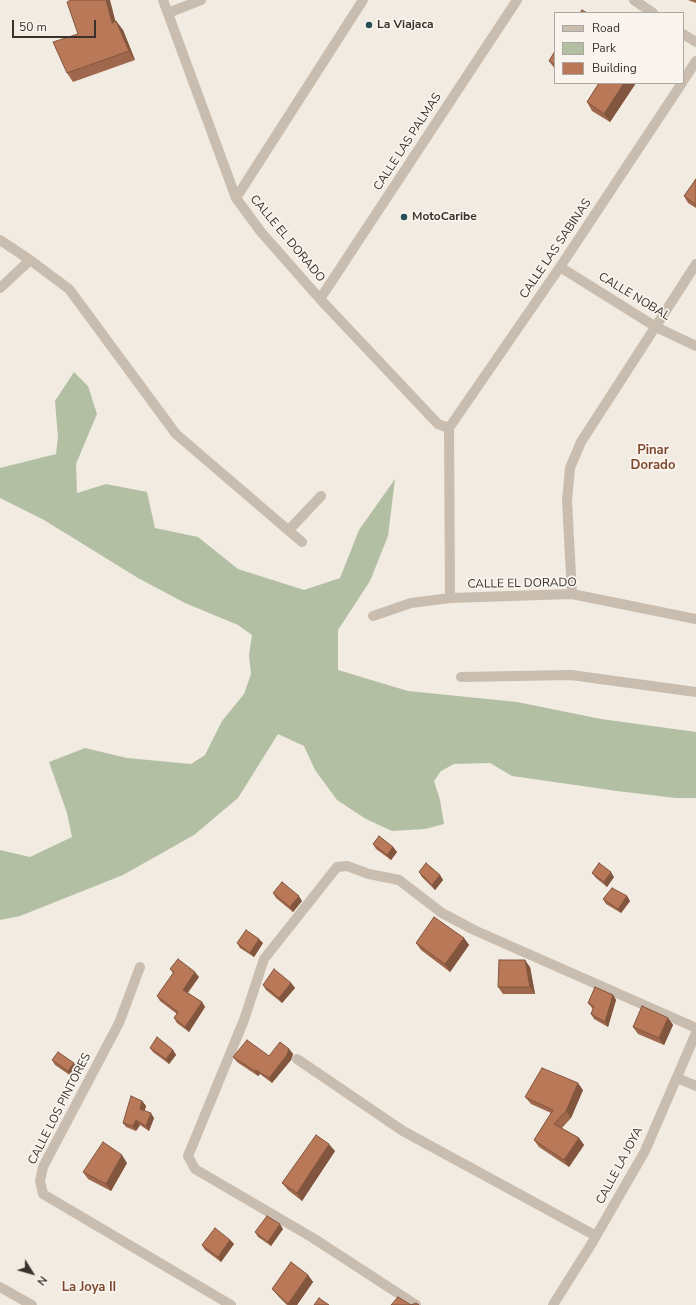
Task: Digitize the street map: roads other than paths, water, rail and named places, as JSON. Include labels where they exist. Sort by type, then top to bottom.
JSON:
[{"type":"street","name":"CALLE EL DORADO","points":[[163,0],[236,198],[261,232],[320,298],[438,424],[449,428]]},
{"type":"street","points":[[168,13],[201,0]]},
{"type":"street","points":[[236,198],[363,0]]},
{"type":"street","name":"CALLE LAS PALMAS","points":[[320,298],[517,0]]},
{"type":"street","points":[[634,0],[652,12]]},
{"type":"street","points":[[684,35],[696,42]]},
{"type":"street","name":"CALLE LAS SABINAS","points":[[684,79],[696,61]]},
{"type":"street","name":"CALLE LAS SABINAS","points":[[449,428],[560,267],[681,84]]},
{"type":"street","points":[[0,240],[30,260],[68,289],[176,434],[302,542]]},
{"type":"street","points":[[0,288],[30,260]]},
{"type":"street","points":[[572,594],[567,501],[570,468],[581,442],[696,264]]},
{"type":"street","name":"CALLE NOBAL","points":[[560,267],[656,327],[696,346]]},
{"type":"street","points":[[449,428],[450,598]]},
{"type":"street","points":[[289,530],[321,496]]},
{"type":"street","name":"CALLE EL DORADO","points":[[373,616],[411,604],[450,598],[572,594],[696,619]]},
{"type":"street","points":[[461,677],[571,675],[696,692]]},
{"type":"street","points":[[416,1305],[313,1238],[195,1169],[188,1156],[244,1020],[264,959],[337,867],[347,866],[368,874],[399,880],[442,913],[474,930],[696,1028]]},
{"type":"street","name":"CALLE LOS PINTORES","points":[[140,967],[119,1023],[43,1167],[40,1181],[43,1194],[232,1305]]},
{"type":"street","name":"CALLE LA JOYA","points":[[553,1305],[596,1236],[645,1151],[696,1033]]},
{"type":"street","points":[[297,1059],[403,1131],[596,1236]]},
{"type":"street","points":[[677,1078],[696,1086]]},
{"type":"street","points":[[0,1287],[32,1305]]},
{"type":"place","name":"La Viajaca","points":[[369,25]]},
{"type":"place","name":"MotoCaribe","points":[[404,217]]},
{"type":"district","name":"Pinar Dorado","points":[[653,458]]},
{"type":"district","name":"La Joya II","points":[[89,1288]]}]
